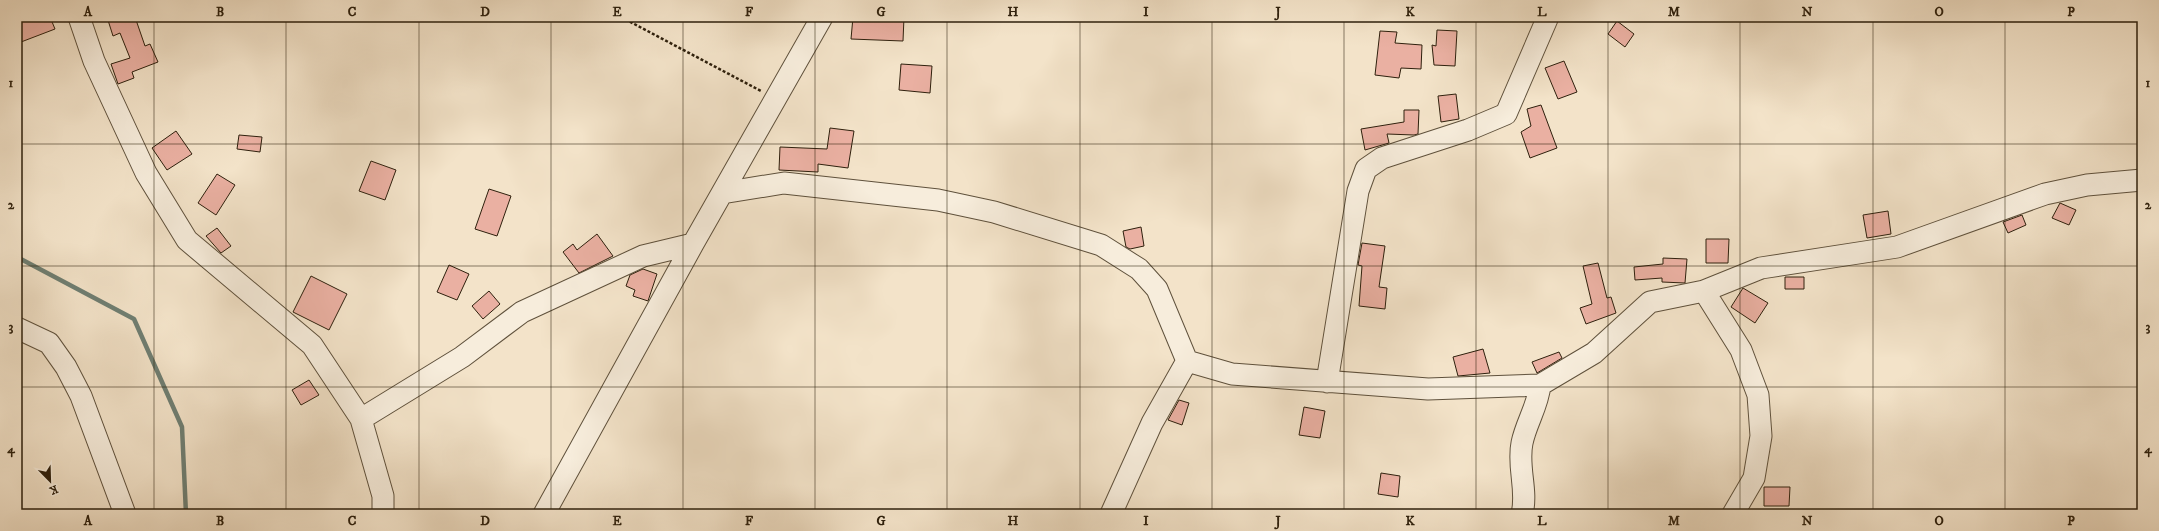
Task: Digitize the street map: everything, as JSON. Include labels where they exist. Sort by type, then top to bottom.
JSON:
[{"type":"street","points":[[79,17],[94,61],[146,172],[187,240],[312,346],[361,419],[383,496],[383,514]]},
{"type":"street","points":[[544,514],[692,244],[822,17]]},
{"type":"street","points":[[1326,382],[1358,191],[1366,168],[1382,158],[1468,130],[1506,114],[1547,19]]},
{"type":"street","points":[[1187,361],[1232,374],[1428,389],[1540,384],[1594,353],[1650,302],[1704,291],[1761,268],[1897,247],[2045,194],[2087,185],[2142,180]]},
{"type":"street","points":[[722,193],[784,183],[938,200],[994,212],[1102,246],[1139,269],[1157,289],[1187,361]]},
{"type":"street","points":[[361,419],[462,357],[522,312],[643,256],[692,244]]},
{"type":"street","points":[[1704,291],[1742,350],[1758,395],[1761,436],[1754,478],[1733,514]]},
{"type":"street","points":[[17,328],[49,343],[66,367],[81,396],[125,514]]},
{"type":"street","points":[[1111,514],[1152,423],[1187,361]]},
{"type":"street","points":[[1524,514],[1524,487],[1520,465],[1522,442],[1539,399],[1540,384]]},
{"type":"path","points":[[621,17],[776,98]]},
{"type":"building","points":[[17,17],[50,17],[55,29],[21,42],[17,33]]},
{"type":"building","points":[[107,17],[135,17],[145,46],[150,44],[158,62],[132,72],[134,78],[118,84],[111,64],[130,58],[120,33],[113,36]]},
{"type":"building","points":[[853,17],[904,17],[903,41],[851,39]]},
{"type":"building","points":[[1617,21],[1634,34],[1625,47],[1608,34]]},
{"type":"building","points":[[1437,30],[1457,31],[1455,66],[1434,65],[1432,45],[1436,46]]},
{"type":"building","points":[[1380,31],[1397,32],[1395,43],[1422,45],[1421,69],[1401,68],[1399,78],[1375,75]]},
{"type":"building","points":[[1564,61],[1577,92],[1558,99],[1545,68]]},
{"type":"building","points":[[901,64],[932,66],[930,93],[899,90]]},
{"type":"building","points":[[1456,94],[1459,119],[1441,122],[1438,96]]},
{"type":"building","points":[[1541,105],[1557,148],[1530,158],[1521,132],[1531,126],[1527,109]]},
{"type":"building","points":[[1404,110],[1419,110],[1418,134],[1387,134],[1389,143],[1365,150],[1361,129],[1404,122]]},
{"type":"building","points":[[830,128],[854,131],[848,168],[818,164],[818,172],[779,170],[780,147],[827,149]]},
{"type":"building","points":[[176,131],[192,154],[167,170],[152,148]]},
{"type":"building","points":[[239,135],[262,137],[260,152],[237,149]]},
{"type":"building","points":[[371,161],[396,170],[385,200],[359,191]]},
{"type":"building","points":[[217,174],[235,185],[216,215],[198,203]]},
{"type":"building","points":[[489,189],[511,196],[497,236],[475,229]]},
{"type":"building","points":[[2060,203],[2076,210],[2069,225],[2052,218]]},
{"type":"building","points":[[1888,211],[1891,234],[1867,238],[1863,215]]},
{"type":"building","points":[[2022,215],[2026,225],[2008,233],[2003,222]]},
{"type":"building","points":[[1141,227],[1144,246],[1130,249],[1126,247],[1123,231]]},
{"type":"building","points":[[217,228],[231,246],[221,253],[206,236]]},
{"type":"building","points":[[597,234],[613,256],[579,273],[563,252],[573,244],[577,250]]},
{"type":"building","points":[[1706,239],[1729,239],[1728,263],[1706,263]]},
{"type":"building","points":[[1362,243],[1385,246],[1379,287],[1387,288],[1385,309],[1359,306],[1362,266],[1358,265]]},
{"type":"building","points":[[1663,258],[1687,259],[1685,283],[1662,282],[1662,278],[1635,280],[1634,267],[1663,264]]},
{"type":"building","points":[[1598,263],[1607,298],[1611,297],[1616,313],[1586,324],[1580,308],[1592,304],[1583,266]]},
{"type":"building","points":[[449,265],[469,274],[457,300],[437,292]]},
{"type":"building","points":[[643,269],[657,274],[648,301],[633,296],[635,290],[626,286],[630,275]]},
{"type":"building","points":[[311,276],[347,294],[329,330],[293,312]]},
{"type":"building","points":[[1785,277],[1804,277],[1804,289],[1785,289]]},
{"type":"building","points":[[1743,288],[1768,303],[1755,323],[1731,307]]},
{"type":"building","points":[[489,291],[500,304],[483,319],[472,306]]},
{"type":"building","points":[[1483,349],[1490,373],[1458,376],[1453,357]]},
{"type":"building","points":[[1559,352],[1562,358],[1537,373],[1532,362]]},
{"type":"building","points":[[309,380],[319,395],[301,405],[292,390]]},
{"type":"building","points":[[1179,400],[1189,403],[1182,425],[1168,420]]},
{"type":"building","points":[[1304,407],[1325,411],[1320,438],[1299,435]]},
{"type":"building","points":[[1381,473],[1400,476],[1398,497],[1378,494]]},
{"type":"building","points":[[1764,487],[1790,487],[1789,506],[1764,506]]},
{"type":"waterway","points":[[17,257],[134,319],[182,427],[186,514]]}]
